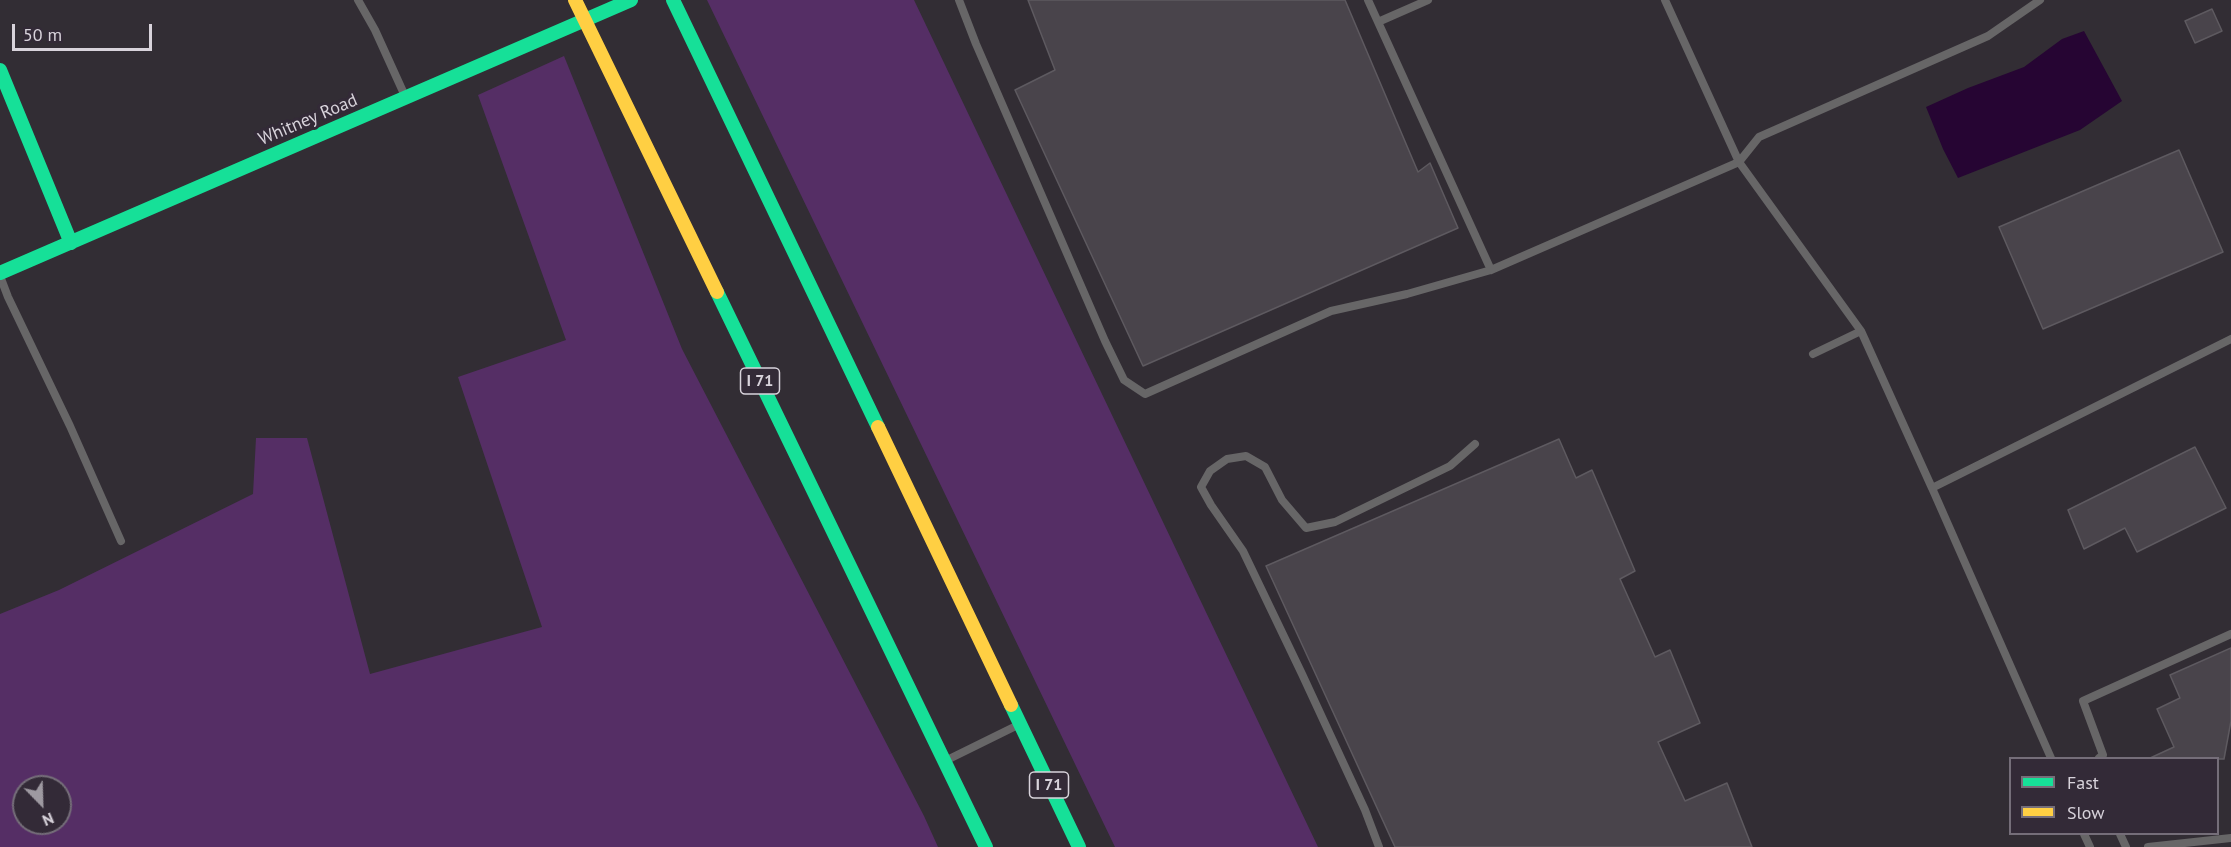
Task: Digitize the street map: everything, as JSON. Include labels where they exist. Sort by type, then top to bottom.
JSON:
[{"type":"main road","name":"I 71","points":[[575,0],[986,847]]},
{"type":"main road","name":"Whitney Road","points":[[0,275],[631,0]]},
{"type":"main road","name":"I 71","points":[[673,0],[1079,847]]},
{"type":"main road","points":[[0,70],[71,243]]},
{"type":"lane","points":[[358,0],[375,30],[406,97]]},
{"type":"lane","points":[[959,0],[1105,341],[1124,381],[1145,394],[1331,311],[1407,294],[1491,270],[1739,162],[1759,137],[1988,36],[2040,0]]},
{"type":"lane","points":[[1368,0],[1491,270]]},
{"type":"lane","points":[[1378,22],[1428,0]]},
{"type":"lane","points":[[1665,0],[1739,162],[1861,331],[2050,757]]},
{"type":"lane","points":[[0,275],[8,297],[122,542]]},
{"type":"lane","points":[[1813,354],[1861,331]]},
{"type":"lane","points":[[1932,488],[2231,339]]},
{"type":"lane","points":[[1379,847],[1365,810],[1243,551],[1201,487],[1210,471],[1227,459],[1246,456],[1265,467],[1282,500],[1306,528],[1335,522],[1450,466],[1475,444]]},
{"type":"lane","points":[[2101,757],[2103,755],[2083,701],[2231,634]]},
{"type":"lane","points":[[944,761],[1020,724]]},
{"type":"lane","points":[[2148,847],[2231,838]]},
{"type":"shaded area","points":[[707,0],[914,0],[1318,847],[1115,847]]},
{"type":"shaded area","points":[[2084,31],[2122,101],[2080,130],[1958,178],[1926,107],[2024,67],[2062,39]]},
{"type":"shaded area","points":[[564,56],[682,349],[938,847],[0,847],[0,614],[59,590],[253,494],[256,438],[307,438],[370,674],[542,627],[458,377],[566,340],[478,95]]},
{"type":"building","points":[[1028,0],[1345,0],[1418,172],[1430,163],[1458,228],[1143,366],[1015,90],[1055,70]]},
{"type":"building","points":[[2212,9],[2222,31],[2195,43],[2185,21]]},
{"type":"building","points":[[2179,150],[2223,252],[2043,329],[1999,227]]},
{"type":"building","points":[[1559,439],[1576,478],[1592,470],[1635,571],[1620,579],[1655,657],[1670,650],[1700,723],[1658,742],[1685,801],[1727,783],[1752,847],[1395,847],[1266,566]]},
{"type":"building","points":[[2195,447],[2226,508],[2137,552],[2125,528],[2084,549],[2068,510]]},
{"type":"building","points":[[2231,648],[2231,721],[2224,759],[2219,759],[2219,757],[2152,757],[2174,747],[2157,709],[2180,698],[2170,675]]},
{"type":"traffic: fast","points":[[0,273],[631,0]]},
{"type":"traffic: fast","points":[[673,0],[878,427]]},
{"type":"traffic: fast","points":[[0,70],[71,243]]},
{"type":"traffic: fast","points":[[717,292],[986,847]]},
{"type":"traffic: fast","points":[[1011,705],[1079,847]]},
{"type":"traffic: slow","points":[[575,0],[717,292]]},
{"type":"traffic: slow","points":[[878,427],[1011,705]]}]
